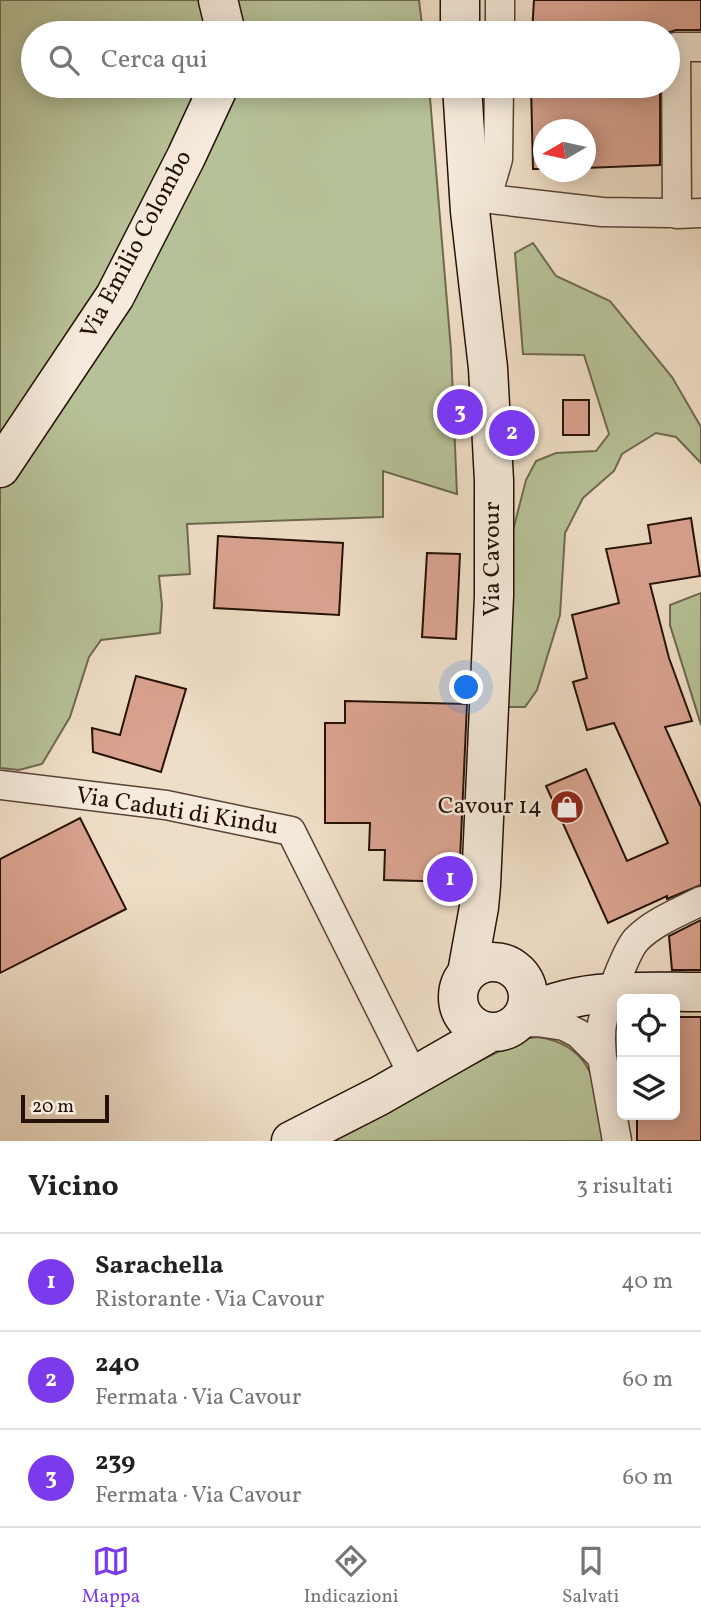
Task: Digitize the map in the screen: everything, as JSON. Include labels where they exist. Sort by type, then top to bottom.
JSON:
[{"type":"main road","points":[[218,0],[223,21]]},
{"type":"main road","points":[[460,0],[460,21]]},
{"type":"main road","name":"Via Emilio Colombo","points":[[0,468],[115,296],[213,98]]},
{"type":"main road","name":"Via Cavour","points":[[463,98],[476,205],[494,481],[491,691],[479,907],[486,932],[486,978]]},
{"type":"main road","points":[[413,1075],[486,978]]},
{"type":"main road","points":[[486,978],[614,992],[701,992]]},
{"type":"main road","points":[[486,978],[528,995],[527,1007],[510,1024],[471,1024],[463,1016],[486,978]]},
{"type":"main road","points":[[291,1141],[379,1096],[536,1009],[614,992]]},
{"type":"street","points":[[500,0],[500,21]]},
{"type":"street","points":[[680,47],[701,47]]},
{"type":"street","points":[[476,205],[489,190],[498,159],[499,98]]},
{"type":"street","points":[[676,98],[677,214],[701,213]]},
{"type":"street","points":[[476,205],[669,213]]},
{"type":"street","name":"Via Caduti di Kindu","points":[[0,785],[166,806],[291,831],[413,1075]]},
{"type":"street","points":[[617,1141],[602,1056],[602,1025],[606,1008],[635,940],[653,926],[701,901]]},
{"type":"street","points":[[510,1024],[537,1022],[564,1026],[579,1034],[602,1056]]},
{"type":"green space","points":[[0,0],[419,0],[422,21],[21,21],[21,98],[430,98],[451,350],[457,494],[383,471],[383,517],[187,524],[190,574],[159,576],[162,605],[160,633],[101,640],[89,657],[70,717],[42,764],[19,770],[0,768]]},
{"type":"green space","points":[[533,243],[556,276],[610,301],[672,377],[701,427],[701,463],[676,437],[656,433],[622,454],[614,471],[583,498],[565,533],[560,615],[537,690],[525,707],[505,707],[510,542],[526,480],[536,461],[556,453],[596,451],[609,434],[584,355],[523,354],[515,253]]},
{"type":"green space","points":[[701,593],[701,725],[670,625],[670,605]]},
{"type":"green space","points":[[538,1037],[558,1042],[573,1050],[583,1061],[596,1089],[607,1141],[323,1141],[523,1039]]},
{"type":"building","points":[[534,0],[701,0],[701,30],[680,30],[680,21],[533,21]]},
{"type":"building","points":[[531,98],[660,98],[660,165],[596,168],[596,119],[533,119],[533,169]]},
{"type":"building","points":[[563,400],[589,400],[589,435],[563,435]]},
{"type":"building","points":[[691,518],[700,576],[650,584],[669,658],[692,721],[665,727],[701,807],[701,885],[667,899],[667,896],[608,923],[546,786],[586,769],[627,861],[668,843],[614,723],[587,730],[573,682],[587,678],[572,615],[619,603],[606,549],[651,543],[648,525]]},
{"type":"building","points":[[218,536],[343,543],[339,615],[214,608]]},
{"type":"building","points":[[427,553],[460,554],[456,639],[422,637]]},
{"type":"building","points":[[136,676],[186,689],[161,772],[93,752],[92,728],[120,735]]},
{"type":"building","points":[[345,701],[467,704],[459,882],[384,880],[385,850],[369,850],[370,823],[325,823],[325,723],[345,723]]},
{"type":"building","points":[[80,818],[126,909],[0,973],[0,859]]},
{"type":"building","points":[[701,920],[701,970],[672,970],[669,936]]},
{"type":"building","points":[[680,1017],[701,1017],[701,1141],[637,1141],[637,1120],[680,1120]]},
{"type":"place","name":"239","points":[[460,412]]},
{"type":"place","name":"240","points":[[512,433]]},
{"type":"place","name":"Cavour 14","points":[[567,807]]},
{"type":"place","name":"Sarachella","points":[[450,879]]}]
